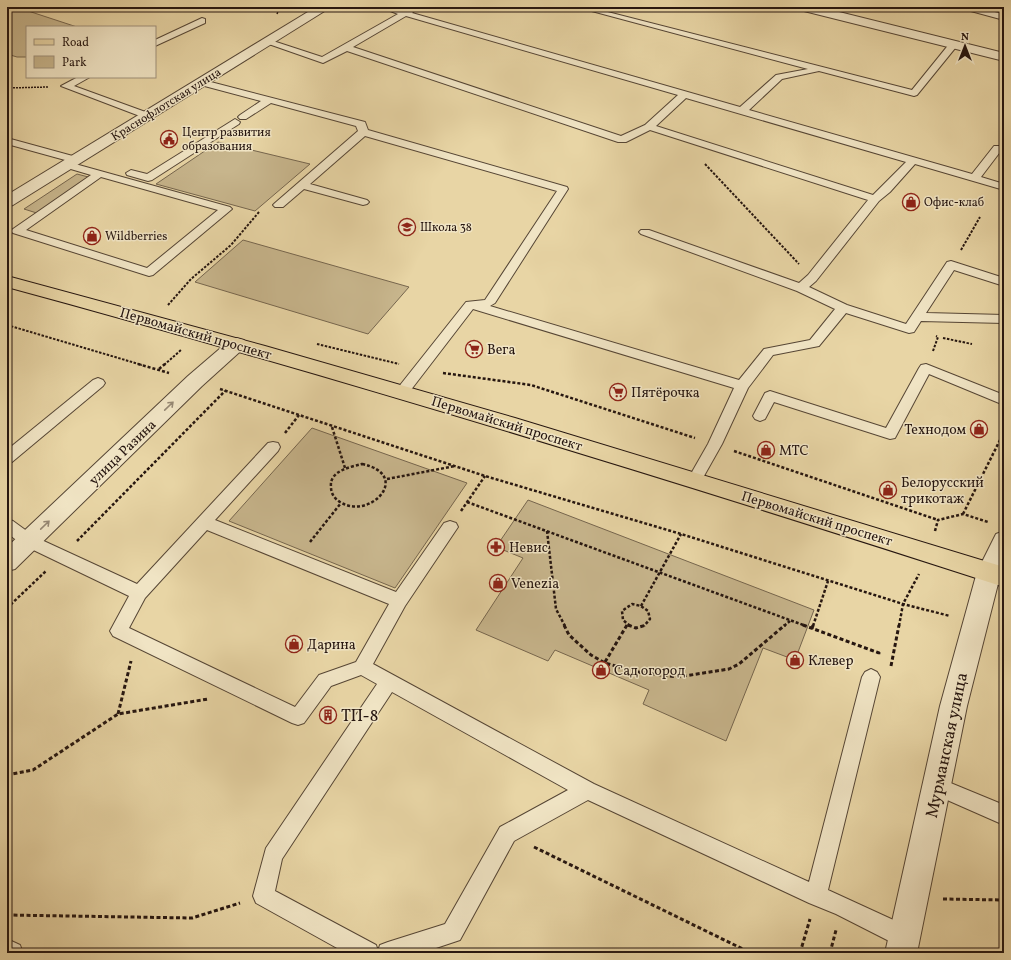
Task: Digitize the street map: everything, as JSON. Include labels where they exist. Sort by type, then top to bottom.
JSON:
[{"type":"main road","name":"Первомайский проспект","points":[[7,281],[200,332],[695,479],[996,574]]},
{"type":"street","name":"Краснофлотская улица","points":[[7,202],[148,116],[200,82],[325,7]]},
{"type":"street","points":[[804,7],[821,9],[953,45],[1004,57]]},
{"type":"street","name":"улица Разина","points":[[7,562],[195,382],[237,344]]},
{"type":"street","name":"Мурманская улица","points":[[903,945],[915,898],[936,786],[974,622],[996,574],[997,531]]},
{"type":"lane","points":[[384,7],[1004,187]]},
{"type":"lane","points":[[267,42],[323,60],[416,7]]},
{"type":"lane","points":[[598,7],[592,10],[914,93],[953,45]]},
{"type":"lane","points":[[960,7],[1004,17]]},
{"type":"lane","points":[[156,43],[202,21]]},
{"type":"lane","points":[[346,48],[622,140],[649,127],[684,95]]},
{"type":"lane","points":[[742,111],[779,77],[820,69]]},
{"type":"lane","points":[[66,86],[83,78]]},
{"type":"lane","points":[[200,82],[268,101],[361,124],[363,132]]},
{"type":"lane","points":[[66,86],[148,116]]},
{"type":"lane","points":[[110,168],[148,178],[268,101]]},
{"type":"lane","points":[[649,127],[875,199]]},
{"type":"lane","points":[[279,205],[363,132]]},
{"type":"lane","points":[[363,132],[563,189],[489,303],[470,305],[402,392]]},
{"type":"lane","points":[[7,141],[72,162],[99,174],[226,209],[149,272],[17,231],[99,174]]},
{"type":"lane","points":[[974,179],[998,148]]},
{"type":"lane","points":[[801,288],[812,278],[875,199],[886,190],[912,160]]},
{"type":"lane","points":[[301,185],[363,202]]},
{"type":"lane","points":[[645,232],[801,288],[843,308],[909,330],[951,265],[1004,282]]},
{"type":"lane","points":[[470,305],[742,386]]},
{"type":"lane","points":[[695,479],[715,444],[742,386],[769,352],[814,343],[843,308]]},
{"type":"lane","points":[[918,317],[1004,319]]},
{"type":"lane","points":[[760,416],[770,396],[890,434],[926,368],[1004,400]]},
{"type":"lane","points":[[7,458],[98,383]]},
{"type":"lane","points":[[272,447],[139,593],[119,631],[298,717],[325,680],[362,667],[399,601],[450,527]]},
{"type":"lane","points":[[204,522],[399,601]]},
{"type":"lane","points":[[7,525],[29,541],[139,593]]},
{"type":"lane","points":[[362,667],[388,683],[587,790],[816,896],[842,906],[903,945]]},
{"type":"lane","points":[[816,896],[871,677]]},
{"type":"lane","points":[[368,953],[263,896],[273,855],[388,683]]},
{"type":"lane","points":[[936,786],[1004,815]]},
{"type":"lane","points":[[388,953],[452,932],[507,834],[587,790]]},
{"type":"lane","points":[[7,950],[12,953]]},
{"type":"path","points":[[7,88],[66,86]]},
{"type":"path","points":[[679,137],[812,278]]},
{"type":"path","points":[[166,306],[191,279],[231,245],[259,212]]},
{"type":"path","points":[[970,235],[980,217]]},
{"type":"path","points":[[7,325],[226,391],[485,476],[681,534],[903,604]]},
{"type":"path","points":[[938,337],[972,344]]},
{"type":"path","points":[[420,370],[531,385],[715,444],[938,520]]},
{"type":"path","points":[[7,608],[62,556],[226,391]]},
{"type":"path","points":[[332,426],[345,468]]},
{"type":"path","points":[[997,531],[964,514],[1004,432]]},
{"type":"path","points":[[362,464],[373,466],[382,471],[387,479],[386,488],[382,495],[375,501],[355,506],[341,503],[331,493],[329,485],[332,477],[345,468],[362,464]]},
{"type":"path","points":[[387,479],[456,466]]},
{"type":"path","points":[[450,527],[485,476]]},
{"type":"path","points":[[467,502],[879,653]]},
{"type":"path","points":[[296,559],[341,503]]},
{"type":"path","points":[[547,531],[556,609],[569,635],[592,655],[605,663],[637,672],[678,677],[729,669],[739,664],[790,620]]},
{"type":"path","points":[[641,606],[658,572],[681,534]]},
{"type":"path","points":[[812,629],[828,581]]},
{"type":"path","points":[[632,604],[641,606],[648,611],[650,619],[648,623],[641,628],[632,628],[622,619],[622,611],[632,604]]},
{"type":"path","points":[[605,663],[627,625]]},
{"type":"path","points":[[118,714],[137,639]]},
{"type":"path","points":[[7,775],[33,770],[118,714],[246,692]]},
{"type":"path","points":[[507,834],[751,953]]},
{"type":"path","points":[[7,915],[192,918],[263,896]]},
{"type":"path","points":[[800,953],[816,896]]},
{"type":"path","points":[[915,898],[1004,900]]},
{"type":"green space","points":[[7,7],[16,7],[74,26],[26,26],[26,57],[17,57],[7,54]]},
{"type":"green space","points":[[218,142],[310,164],[255,211],[156,184]]},
{"type":"green space","points":[[77,174],[96,179],[43,215],[24,209]]},
{"type":"green space","points":[[243,240],[409,287],[368,334],[195,282]]},
{"type":"green space","points":[[312,428],[467,483],[395,588],[229,521]]},
{"type":"green space","points":[[528,500],[814,610],[795,660],[763,648],[726,741],[643,704],[649,690],[555,650],[548,661],[476,630],[523,558],[496,547]]},
{"type":"place","name":"Центр развития образования","points":[[169,139]]},
{"type":"place","name":"Офис-клаб","points":[[911,202]]},
{"type":"place","name":"Школа 38","points":[[407,227]]},
{"type":"place","name":"Wildberries","points":[[92,236]]},
{"type":"place","name":"Вега","points":[[474,349]]},
{"type":"place","name":"Пятёрочка","points":[[618,392]]},
{"type":"place","name":"Технодом","points":[[979,429]]},
{"type":"place","name":"МТС","points":[[766,450]]},
{"type":"place","name":"Белорусский трикотаж","points":[[888,490]]},
{"type":"place","name":"Невис","points":[[496,547]]},
{"type":"place","name":"Venezia","points":[[498,583]]},
{"type":"place","name":"Дарина","points":[[294,644]]},
{"type":"place","name":"Клевер","points":[[795,660]]},
{"type":"place","name":"Сад огород","points":[[601,670]]},
{"type":"place","name":"ТП-8","points":[[328,715]]}]
